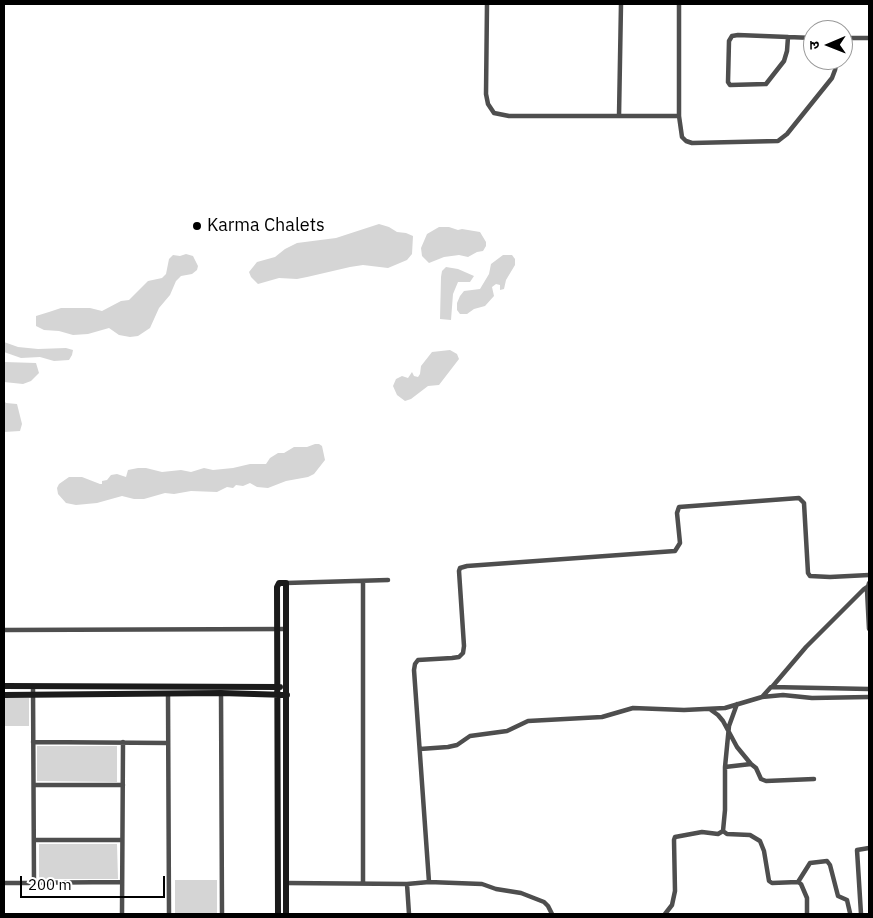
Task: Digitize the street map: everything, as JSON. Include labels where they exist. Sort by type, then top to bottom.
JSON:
[{"type":"street","points":[[487,4],[486,94],[488,104],[494,113],[509,116],[679,116]]},
{"type":"street","points":[[619,116],[621,4]]},
{"type":"street","points":[[679,4],[679,116],[682,137],[686,141],[692,143],[778,141],[784,138],[832,78],[835,70]]},
{"type":"street","points":[[788,37],[784,60],[766,84],[730,85],[728,82],[729,41],[732,36],[788,37],[803,38]]},
{"type":"street","points":[[853,38],[869,38]]},
{"type":"street","points":[[429,882],[415,664],[418,660],[452,658],[461,656],[463,653],[460,568],[675,551],[680,543],[677,513],[679,507],[799,498],[804,503],[808,574],[810,576],[830,577],[869,575]]},
{"type":"street","points":[[278,914],[277,587],[279,583],[388,580]]},
{"type":"street","points":[[363,581],[363,883]]},
{"type":"street","points":[[286,584],[286,914]]},
{"type":"street","points":[[868,585],[869,629]]},
{"type":"street","points":[[762,697],[806,647],[868,585]]},
{"type":"street","points":[[4,630],[286,630]]},
{"type":"street","points":[[4,686],[287,687]]},
{"type":"street","points":[[33,686],[34,883]]},
{"type":"street","points":[[772,687],[869,689]]},
{"type":"street","points":[[168,694],[169,914]]},
{"type":"street","points":[[222,694],[222,914]]},
{"type":"street","points":[[4,695],[286,695]]},
{"type":"street","points":[[420,749],[448,747],[470,736],[507,730],[528,721],[602,716],[633,708],[710,709],[762,697],[783,695],[812,698],[869,698]]},
{"type":"street","points":[[723,831],[728,729],[737,704]]},
{"type":"street","points":[[710,709],[718,715],[737,747],[756,768],[761,778],[766,781],[814,779]]},
{"type":"street","points":[[33,742],[168,742]]},
{"type":"street","points":[[122,914],[123,742]]},
{"type":"street","points":[[725,767],[752,764]]},
{"type":"street","points":[[34,785],[123,785]]},
{"type":"street","points":[[723,831],[730,834],[750,835],[760,841],[764,851],[766,874],[770,882],[798,882],[803,887],[807,898],[807,914]]},
{"type":"street","points":[[665,914],[672,905],[675,891],[675,837],[702,832],[718,834],[723,831]]},
{"type":"street","points":[[34,840],[122,840]]},
{"type":"street","points":[[798,882],[810,862],[826,861],[830,865],[838,896],[847,900],[849,914],[861,914],[857,850],[869,848]]},
{"type":"street","points":[[4,883],[122,882]]},
{"type":"street","points":[[286,883],[407,884],[429,882],[482,884],[496,889],[521,893],[544,902],[552,914]]},
{"type":"street","points":[[407,884],[409,914]]},
{"type":"street","points":[[849,906],[861,905]]},
{"type":"shaded area","points":[[379,224],[397,232],[413,236],[412,254],[407,260],[388,268],[363,265],[297,279],[279,278],[258,284],[249,272],[257,262],[275,257],[297,243],[336,238]]},
{"type":"shaded area","points":[[439,227],[480,232],[486,242],[486,246],[483,251],[468,257],[459,255],[444,257],[429,263],[422,256],[421,248],[427,234]]},
{"type":"shaded area","points":[[186,254],[193,256],[198,266],[197,270],[192,274],[181,276],[176,281],[170,295],[159,308],[150,328],[138,336],[119,335],[109,328],[88,334],[73,335],[59,331],[44,330],[36,326],[36,316],[61,308],[90,308],[102,311],[121,301],[129,300],[148,281],[162,278],[166,274],[169,259],[173,255],[180,256]]},
{"type":"shaded area","points":[[503,255],[512,255],[515,259],[515,265],[506,280],[504,289],[500,290],[500,285],[496,284],[492,287],[494,296],[485,306],[474,309],[467,314],[460,314],[457,310],[457,303],[460,296],[464,291],[480,289],[489,274],[491,264]]},
{"type":"shaded area","points":[[446,267],[458,269],[474,276],[470,282],[458,282],[453,294],[451,320],[440,319],[441,277],[442,271]]},
{"type":"shaded area","points":[[4,342],[18,347],[38,349],[66,348],[73,350],[69,360],[54,361],[40,357],[21,358],[4,352]]},
{"type":"shaded area","points":[[450,350],[457,354],[459,359],[439,385],[428,386],[411,399],[405,401],[397,395],[393,386],[396,379],[402,376],[408,378],[412,372],[414,376],[418,377],[421,366],[432,352]]},
{"type":"shaded area","points":[[4,362],[36,363],[39,373],[31,381],[23,384],[4,382]]},
{"type":"shaded area","points":[[4,401],[17,404],[22,424],[20,431],[4,432]]},
{"type":"shaded area","points":[[315,444],[322,446],[325,460],[314,474],[268,488],[257,487],[250,483],[243,486],[236,485],[233,488],[227,487],[217,492],[165,493],[144,499],[122,496],[97,503],[76,505],[66,503],[58,494],[57,488],[59,484],[69,477],[82,477],[102,484],[102,481],[107,480],[111,475],[117,474],[126,477],[128,470],[138,468],[162,472],[181,470],[191,472],[204,468],[213,470],[250,464],[266,464],[270,458],[278,453],[284,453],[294,447],[307,447]]},
{"type":"shaded area","points":[[4,698],[29,698],[29,726],[4,726]]},
{"type":"shaded area","points":[[37,746],[117,746],[117,782],[37,781]]},
{"type":"shaded area","points":[[39,844],[117,844],[118,879],[39,879]]},
{"type":"shaded area","points":[[175,880],[217,880],[217,914],[175,914]]},
{"type":"place","name":"Karma Chalets","points":[[197,226]]}]
